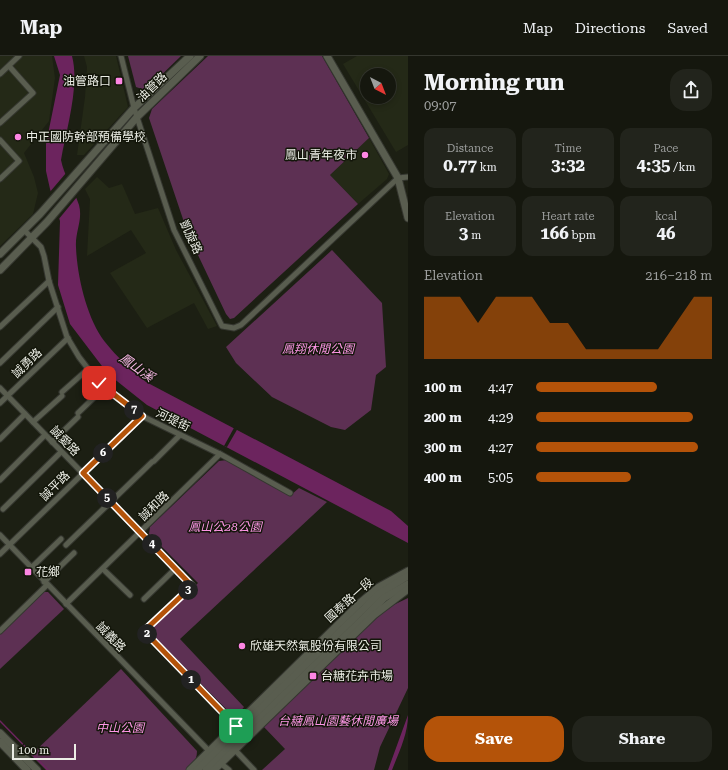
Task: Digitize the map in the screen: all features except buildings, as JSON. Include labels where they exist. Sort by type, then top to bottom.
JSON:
[{"type":"street","points":[[0,74],[19,56]]},
{"type":"street","points":[[0,270],[47,222],[137,117],[120,56]]},
{"type":"street","name":"油管路","points":[[134,108],[190,56]]},
{"type":"street","name":"油管路","points":[[137,117],[200,56]]},
{"type":"street","points":[[327,56],[398,178],[408,218]]},
{"type":"street","points":[[0,123],[33,93],[8,66]]},
{"type":"street","points":[[0,254],[40,214],[134,108]]},
{"type":"street","name":"凱旋路","points":[[137,117],[174,230],[218,319],[222,326],[228,328],[241,325],[398,178]]},
{"type":"street","points":[[0,140],[19,161],[0,179]]},
{"type":"street","points":[[398,178],[408,178]]},
{"type":"street","name":"河堤街","points":[[24,230],[41,247],[49,281],[68,338],[78,357],[105,387],[142,416],[220,454],[290,494]]},
{"type":"street","points":[[0,327],[49,281]]},
{"type":"street","points":[[0,363],[58,307]]},
{"type":"street","name":"誠勇路","points":[[0,403],[68,338]]},
{"type":"street","points":[[33,422],[88,368]]},
{"type":"street","points":[[52,442],[105,387]]},
{"type":"street","name":"誠愛路","points":[[0,388],[192,586],[144,631],[236,726]]},
{"type":"street","points":[[0,439],[25,414]]},
{"type":"street","name":"誠平路","points":[[0,554],[142,416]]},
{"type":"street","points":[[0,480],[45,435]]},
{"type":"street","points":[[66,544],[180,435]]},
{"type":"street","points":[[3,509],[61,452]]},
{"type":"street","name":"誠和路","points":[[66,604],[220,454]]},
{"type":"street","name":"誠義路","points":[[0,535],[215,758],[229,770]]},
{"type":"street","points":[[32,568],[61,539]]},
{"type":"street","points":[[0,630],[74,553]]},
{"type":"street","points":[[103,568],[130,595]]},
{"type":"street","points":[[144,599],[175,569]]},
{"type":"street","name":"國泰路一段","points":[[206,770],[236,726],[360,603],[378,587],[408,570]]},
{"type":"street","name":"國泰路一段","points":[[214,770],[215,758],[379,594],[408,576]]},
{"type":"street","name":"國泰路一段","points":[[197,770],[215,758],[384,598],[408,584]]},
{"type":"street","name":"國泰路一段","points":[[190,770],[235,750],[374,615],[408,589]]},
{"type":"street","points":[[0,732],[37,770]]},
{"type":"street","points":[[0,742],[27,770]]},
{"type":"street","points":[[235,750],[254,770]]},
{"type":"shaded area","name":"中正國防幹部預備學校","points":[[0,56],[52,56],[55,78],[49,121],[24,153],[34,177],[38,193],[33,214],[0,246]]},
{"type":"shaded area","points":[[54,56],[72,56],[74,68],[73,94],[61,160],[64,172],[77,199],[80,210],[76,247],[78,271],[84,297],[93,322],[105,342],[124,363],[146,382],[391,511],[408,526],[408,543],[147,405],[108,374],[70,324],[58,285],[60,221],[46,171],[46,144],[60,75]]},
{"type":"shaded area","points":[[84,56],[116,56],[128,107],[84,155],[77,155],[85,97],[87,67]]},
{"type":"shaded area","points":[[357,56],[408,56],[408,145],[396,152],[367,104],[396,104],[396,68],[360,68],[360,92],[343,64]]},
{"type":"shaded area","name":"鳳山青年夜市","points":[[369,138],[389,174],[387,179],[358,204],[330,175]]},
{"type":"shaded area","points":[[97,177],[109,188],[122,184],[135,214],[158,208],[176,250],[217,326],[208,329],[194,303],[147,328],[110,273],[146,253],[131,230],[87,256],[90,199],[85,189]]},
{"type":"shaded area","points":[[408,715],[408,722],[403,743],[392,770],[388,770]]},
{"type":"green space","points":[[128,56],[181,56],[149,87],[142,89],[136,87]]},
{"type":"green space","points":[[208,56],[322,56],[369,138],[330,175],[358,204],[234,318],[230,319],[226,314],[188,234],[149,118],[152,109]]},
{"type":"green space","name":"鳳翔休閒公園","points":[[332,250],[382,303],[386,367],[376,375],[371,410],[345,430],[331,427],[272,397],[236,363],[226,347]]},
{"type":"green space","name":"鳳山公28公園","points":[[227,460],[291,495],[299,488],[327,502],[180,639],[244,707],[235,718],[149,631],[198,583],[149,534],[150,527],[219,461]]},
{"type":"green space","points":[[44,592],[48,592],[64,609],[0,669],[0,634]]},
{"type":"green space","name":"台糖鳳山園藝休閒廣場","points":[[408,598],[408,688],[380,747],[374,770],[262,770],[285,749],[263,726],[387,608]]},
{"type":"green space","name":"中山公園","points":[[121,669],[197,751],[194,762],[186,770],[46,770],[31,755]]},
{"type":"pier","points":[[66,173],[77,197],[58,220],[49,193]]},
{"type":"pier","points":[[235,426],[238,428],[227,447],[224,446]]},
{"type":"waterway","points":[[0,721],[48,770]]},
{"type":"place","name":"油管路口","points":[[119,81]]},
{"type":"place","name":"中正國防幹部預備學校","points":[[18,137]]},
{"type":"place","name":"鳳山青年夜市","points":[[365,155]]},
{"type":"place","name":"花鄉","points":[[28,572]]},
{"type":"place","name":"欣雄天然氣股份有限公司","points":[[242,646]]},
{"type":"place","name":"台糖花卉市場","points":[[313,676]]},
{"type":"route","points":[[99,383],[142,416],[83,473],[192,586],[144,631],[236,726]]},
{"type":"water label","name":"鳳山溪","points":[[137,367]]}]
